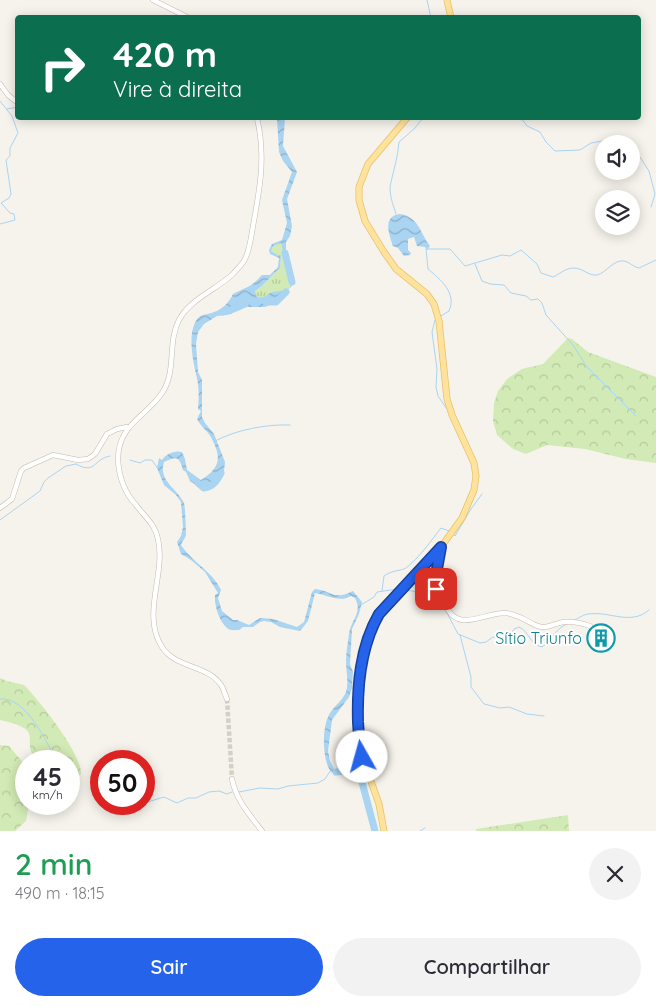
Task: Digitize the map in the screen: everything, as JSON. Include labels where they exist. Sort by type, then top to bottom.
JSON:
[{"type":"main road","points":[[447,0],[450,15]]},
{"type":"main road","points":[[384,831],[379,804],[360,753],[358,691],[364,653],[370,631],[379,614],[441,547],[462,518],[476,483],[474,463],[452,415],[447,399],[439,320],[434,304],[427,294],[396,268],[384,252],[366,221],[359,200],[359,187],[368,164],[405,120]]},
{"type":"street","points":[[153,0],[183,15]]},
{"type":"street","points":[[0,84],[15,101]]},
{"type":"street","points":[[227,700],[218,682],[205,672],[188,666],[167,654],[158,640],[153,618],[159,545],[152,522],[135,504],[122,484],[118,454],[128,427],[158,398],[168,382],[174,336],[182,316],[189,306],[231,276],[246,258],[262,169],[262,140],[257,120]]},
{"type":"street","points":[[0,508],[12,498],[21,471],[24,468],[53,455],[78,460],[88,459],[95,454],[107,434],[117,429],[128,427]]},
{"type":"street","points":[[441,547],[437,569],[437,594],[449,611],[459,619],[470,620],[505,613],[518,616],[541,627],[565,622],[590,626]]},
{"type":"street","points":[[232,779],[235,794],[239,801],[262,831]]},
{"type":"green space","points":[[281,243],[283,256],[291,276],[290,287],[285,291],[275,292],[261,298],[257,297],[255,291],[280,268],[281,257],[271,251],[273,246]]},
{"type":"green space","points":[[568,338],[588,352],[656,377],[656,463],[626,459],[585,449],[547,445],[526,454],[513,449],[497,435],[493,421],[494,403],[498,391],[507,379],[522,369],[543,364]]},
{"type":"green space","points":[[0,678],[24,685],[39,702],[73,750],[31,750],[30,736],[24,728],[0,720]]},
{"type":"green space","points":[[0,745],[9,746],[15,753],[15,815],[27,815],[26,821],[15,831],[0,831]]},
{"type":"green space","points":[[568,815],[569,831],[476,831],[476,829]]},
{"type":"water","points":[[277,120],[285,120],[283,146],[297,172],[287,199],[292,226],[290,236],[286,242],[286,253],[293,274],[292,286],[274,303],[265,307],[232,307],[230,309],[232,314],[217,316],[204,324],[198,332],[196,344],[198,372],[202,380],[202,417],[214,434],[225,462],[224,471],[221,476],[203,490],[190,481],[177,458],[164,462],[163,469],[169,484],[184,503],[186,534],[181,545],[217,583],[221,590],[218,598],[222,611],[233,620],[249,625],[260,618],[273,619],[297,627],[304,622],[312,592],[315,589],[337,595],[353,591],[362,602],[352,629],[350,664],[353,672],[352,688],[349,697],[332,720],[328,751],[330,761],[335,770],[343,770],[342,773],[332,773],[329,768],[326,761],[324,738],[328,717],[344,696],[347,688],[346,654],[350,629],[358,608],[355,598],[351,596],[338,599],[315,593],[308,621],[300,631],[264,621],[253,627],[243,627],[239,630],[228,629],[219,617],[216,608],[215,595],[218,593],[205,572],[181,554],[177,542],[183,527],[181,502],[164,485],[157,468],[159,458],[162,460],[173,452],[182,452],[187,470],[201,480],[216,465],[218,454],[216,448],[209,434],[197,419],[201,411],[198,409],[198,385],[192,355],[193,330],[199,317],[220,309],[233,294],[252,284],[262,275],[270,275],[278,267],[279,258],[270,254],[269,250],[272,244],[282,240],[287,223],[282,200],[292,172],[283,161],[279,152]],"holes":[[[281,243],[283,257],[291,276],[290,287],[264,297],[257,297],[255,291],[280,268],[281,257],[271,251],[273,246]]]},
{"type":"water","points":[[400,214],[411,218],[418,226],[430,246],[427,250],[425,247],[417,246],[414,237],[408,239],[410,255],[404,256],[398,248],[393,246],[388,226],[394,215]]},
{"type":"waterway","points":[[427,0],[430,15]]},
{"type":"waterway","points":[[0,101],[12,116],[18,133],[10,148],[10,156],[6,160],[11,194],[9,198],[1,203],[10,213],[14,214],[15,220],[0,224]]},
{"type":"waterway","points":[[7,109],[15,108]]},
{"type":"waterway","points":[[396,214],[391,198],[390,186],[399,142],[421,120]]},
{"type":"waterway","points":[[522,120],[527,126],[540,132],[555,151],[580,150],[595,142]]},
{"type":"waterway","points":[[640,157],[649,171],[655,194],[651,207]]},
{"type":"waterway","points":[[426,249],[428,269],[446,287],[451,298],[449,311],[441,316]]},
{"type":"waterway","points":[[427,249],[450,249],[465,266],[502,255],[510,256],[521,250],[537,264],[541,273],[553,277],[571,268],[577,268],[597,275],[620,261],[639,268],[656,260]]},
{"type":"waterway","points":[[285,253],[292,282]]},
{"type":"waterway","points":[[475,264],[482,281],[490,284],[504,285],[511,293],[526,296],[531,300],[538,299],[542,303],[546,315],[573,345],[587,367],[636,416]]},
{"type":"waterway","points":[[266,302],[276,302],[286,292]]},
{"type":"waterway","points":[[223,312],[245,304]]},
{"type":"waterway","points":[[435,320],[432,332],[437,369],[436,387],[438,396],[447,409]]},
{"type":"waterway","points":[[215,441],[251,428],[290,425]]},
{"type":"waterway","points":[[0,520],[40,491],[48,478],[66,466],[76,464],[87,468],[110,456]]},
{"type":"waterway","points":[[130,460],[140,463],[145,460],[152,460],[158,469]]},
{"type":"waterway","points":[[198,483],[204,488],[210,486],[221,473]]},
{"type":"waterway","points":[[454,535],[482,494]]},
{"type":"waterway","points":[[382,591],[384,576],[406,568],[411,564],[441,528],[449,531]]},
{"type":"waterway","points":[[361,605],[374,597],[377,592],[398,589]]},
{"type":"waterway","points":[[406,590],[434,595],[446,611],[458,634],[480,643],[486,642],[493,637],[509,638],[514,629],[519,627],[535,644],[542,647],[560,628],[567,624]]},
{"type":"waterway","points":[[575,620],[589,614],[628,618],[642,615],[649,610]]},
{"type":"waterway","points":[[460,635],[471,677],[471,687],[484,704],[500,708],[509,707],[527,714],[544,716]]},
{"type":"waterway","points":[[0,699],[9,700],[27,712],[51,750]]},
{"type":"waterway","points":[[239,792],[260,788],[278,789],[318,783],[325,779],[331,770]]},
{"type":"waterway","points":[[336,772],[359,771],[375,831]]},
{"type":"waterway","points":[[155,800],[164,797],[177,803],[209,792],[219,791],[227,794],[232,792]]},
{"type":"waterway","points":[[420,831],[425,828]]},
{"type":"tunnel","points":[[227,699],[232,779]]},
{"type":"place","name":"Sítio Triunfo","points":[[601,638]]},
{"type":"route","points":[[362,757],[359,738],[358,682],[370,631],[379,614],[441,547],[436,589]]}]
